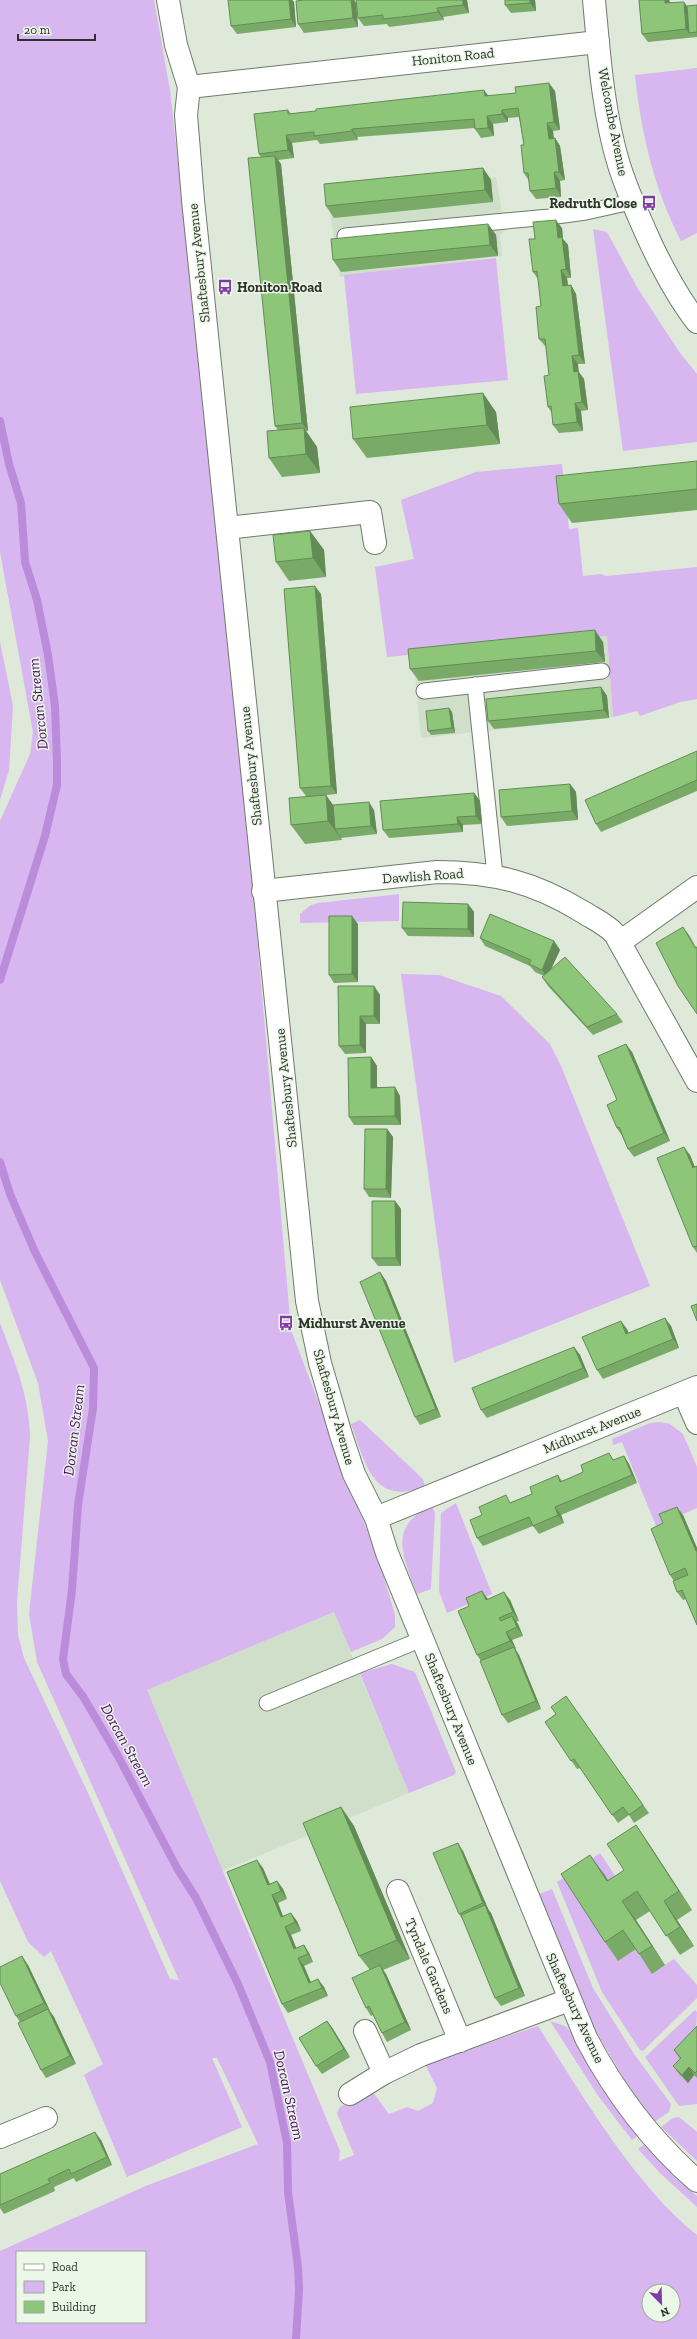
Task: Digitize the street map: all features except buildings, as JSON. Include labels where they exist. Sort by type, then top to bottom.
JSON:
[{"type":"street","name":"Shaftesbury Avenue","points":[[168,0],[176,45],[189,87],[186,114],[193,200],[264,891],[288,1100],[307,1301],[319,1357],[341,1435],[354,1474],[376,1518],[387,1553],[569,2000],[586,2038],[616,2090],[647,2132],[672,2159],[697,2181]]},
{"type":"street","name":"Welcombe Avenue","points":[[594,0],[598,42],[614,146],[631,202],[660,263],[678,295],[697,322]]},
{"type":"street","name":"Honiton Road","points":[[189,87],[598,42]]},
{"type":"street","points":[[227,528],[370,512],[375,543]]},
{"type":"street","name":"Dawlish Road","points":[[264,891],[437,872],[495,875],[539,888],[563,900],[610,928],[620,942],[697,1081]]},
{"type":"street","points":[[620,942],[697,888]]},
{"type":"street","points":[[691,1390],[697,1423]]},
{"type":"street","name":"Midhurst Avenue","points":[[376,1518],[691,1390]]},
{"type":"street","name":"Tyndale Gardens","points":[[398,1891],[460,2041]]},
{"type":"street","points":[[350,2094],[384,2073],[422,2055],[569,2000]]},
{"type":"street","points":[[365,2031],[384,2073]]},
{"type":"street","points":[[1,2133],[46,2118]]},
{"type":"lane","points":[[345,236],[549,217],[586,212],[631,202]]},
{"type":"lane","points":[[424,691],[602,671]]},
{"type":"lane","points":[[475,685],[495,875]]},
{"type":"lane","points":[[267,1703],[422,1638]]},
{"type":"shaded area","points":[[496,177],[505,231],[500,235],[502,256],[340,277],[327,194]]},
{"type":"shaded area","points":[[607,636],[613,717],[421,738],[413,655]]},
{"type":"shaded area","points":[[334,1612],[409,1793],[222,1871],[147,1690]]},
{"type":"green space","points":[[0,0],[154,0],[170,90],[236,693],[291,1330],[381,1567],[395,1615],[395,1627],[382,1639],[351,1652],[334,1612],[147,1690],[340,2151],[339,2161],[354,2155],[337,2113],[340,2107],[372,2091],[389,2114],[407,2107],[418,2111],[433,2103],[437,2088],[425,2064],[538,2026],[610,2137],[630,2165],[674,2214],[697,2235],[697,2339],[0,2339],[0,2251],[148,2185],[258,2144],[217,2058],[212,2058],[242,2127],[127,2177],[84,2075],[103,2064],[51,1951],[44,1957],[28,1942],[0,1881],[0,1323],[20,1378],[29,1421],[30,1436],[17,1602],[18,1635],[24,1658],[88,1793],[170,1979],[179,1980],[37,1662],[29,1614],[48,1441],[38,1383],[0,1280],[0,821],[30,754],[33,732],[0,552]]},
{"type":"green space","points":[[697,68],[697,233],[681,241],[663,201],[650,160],[641,118],[635,75]]},
{"type":"green space","points":[[593,229],[607,232],[638,289],[680,353],[697,374],[697,442],[623,451]]},
{"type":"green space","points":[[496,258],[508,380],[356,394],[344,275]]},
{"type":"green space","points":[[562,464],[569,529],[578,528],[583,576],[601,574],[606,576],[697,567],[697,699],[680,702],[640,716],[637,711],[613,717],[607,636],[387,657],[375,567],[414,559],[401,500],[476,472]]},
{"type":"green space","points":[[0,642],[13,706],[9,770],[0,800]]},
{"type":"green space","points":[[399,894],[399,921],[300,923],[300,914],[311,905]]},
{"type":"green space","points":[[401,974],[439,975],[501,996],[550,1044],[561,1066],[650,1286],[454,1363]]},
{"type":"green space","points":[[360,1420],[423,1479],[425,1486],[407,1491],[393,1491],[382,1486],[374,1478],[361,1453],[351,1424]]},
{"type":"green space","points":[[660,1422],[670,1424],[683,1434],[697,1467],[697,1508],[656,1526],[622,1442],[613,1445],[612,1439],[650,1423]]},
{"type":"green space","points":[[456,1503],[492,1594],[447,1613],[439,1591],[441,1513]]},
{"type":"green space","points":[[432,1506],[435,1513],[431,1589],[417,1594],[407,1568],[402,1544],[408,1523],[418,1514]]},
{"type":"green space","points":[[392,1664],[415,1672],[456,1772],[454,1775],[409,1793],[360,1673]]},
{"type":"green space","points":[[600,1853],[628,1895],[636,1949],[652,1973],[674,1959],[697,1985],[697,1998],[643,2051],[640,2050],[602,1992],[557,1882]]},
{"type":"green space","points":[[552,1889],[593,1988],[634,2054],[671,2104],[669,2112],[654,2122],[626,2082],[593,2026],[539,1894]]},
{"type":"green space","points":[[695,2010],[697,2012],[694,2075],[697,2078],[697,2104],[679,2106],[645,2057]]},
{"type":"green space","points":[[550,2021],[565,2026],[570,2031],[600,2086],[637,2136],[632,2140],[599,2097]]},
{"type":"green space","points":[[679,2117],[697,2132],[697,2161],[661,2127],[673,2118]]},
{"type":"green space","points":[[645,2144],[681,2183],[697,2196],[697,2207],[661,2174],[638,2149]]},
{"type":"waterway","name":"Dorcan Stream","points":[[0,421],[9,464],[21,503],[25,562],[37,600],[48,655],[55,706],[57,761],[57,785],[45,836],[0,980]]},
{"type":"waterway","name":"Dorcan Stream","points":[[0,1162],[10,1194],[35,1252],[94,1368],[93,1408],[78,1505],[72,1590],[63,1659],[66,1674],[84,1698],[118,1756],[177,1868],[196,1898],[238,1984],[270,2062],[287,2143],[288,2192],[298,2267],[299,2290],[296,2339]]},
{"type":"place","name":"Redruth Close","points":[[649,203]]},
{"type":"place","name":"Honiton Road","points":[[225,287]]},
{"type":"place","name":"Midhurst Avenue","points":[[286,1323]]}]
